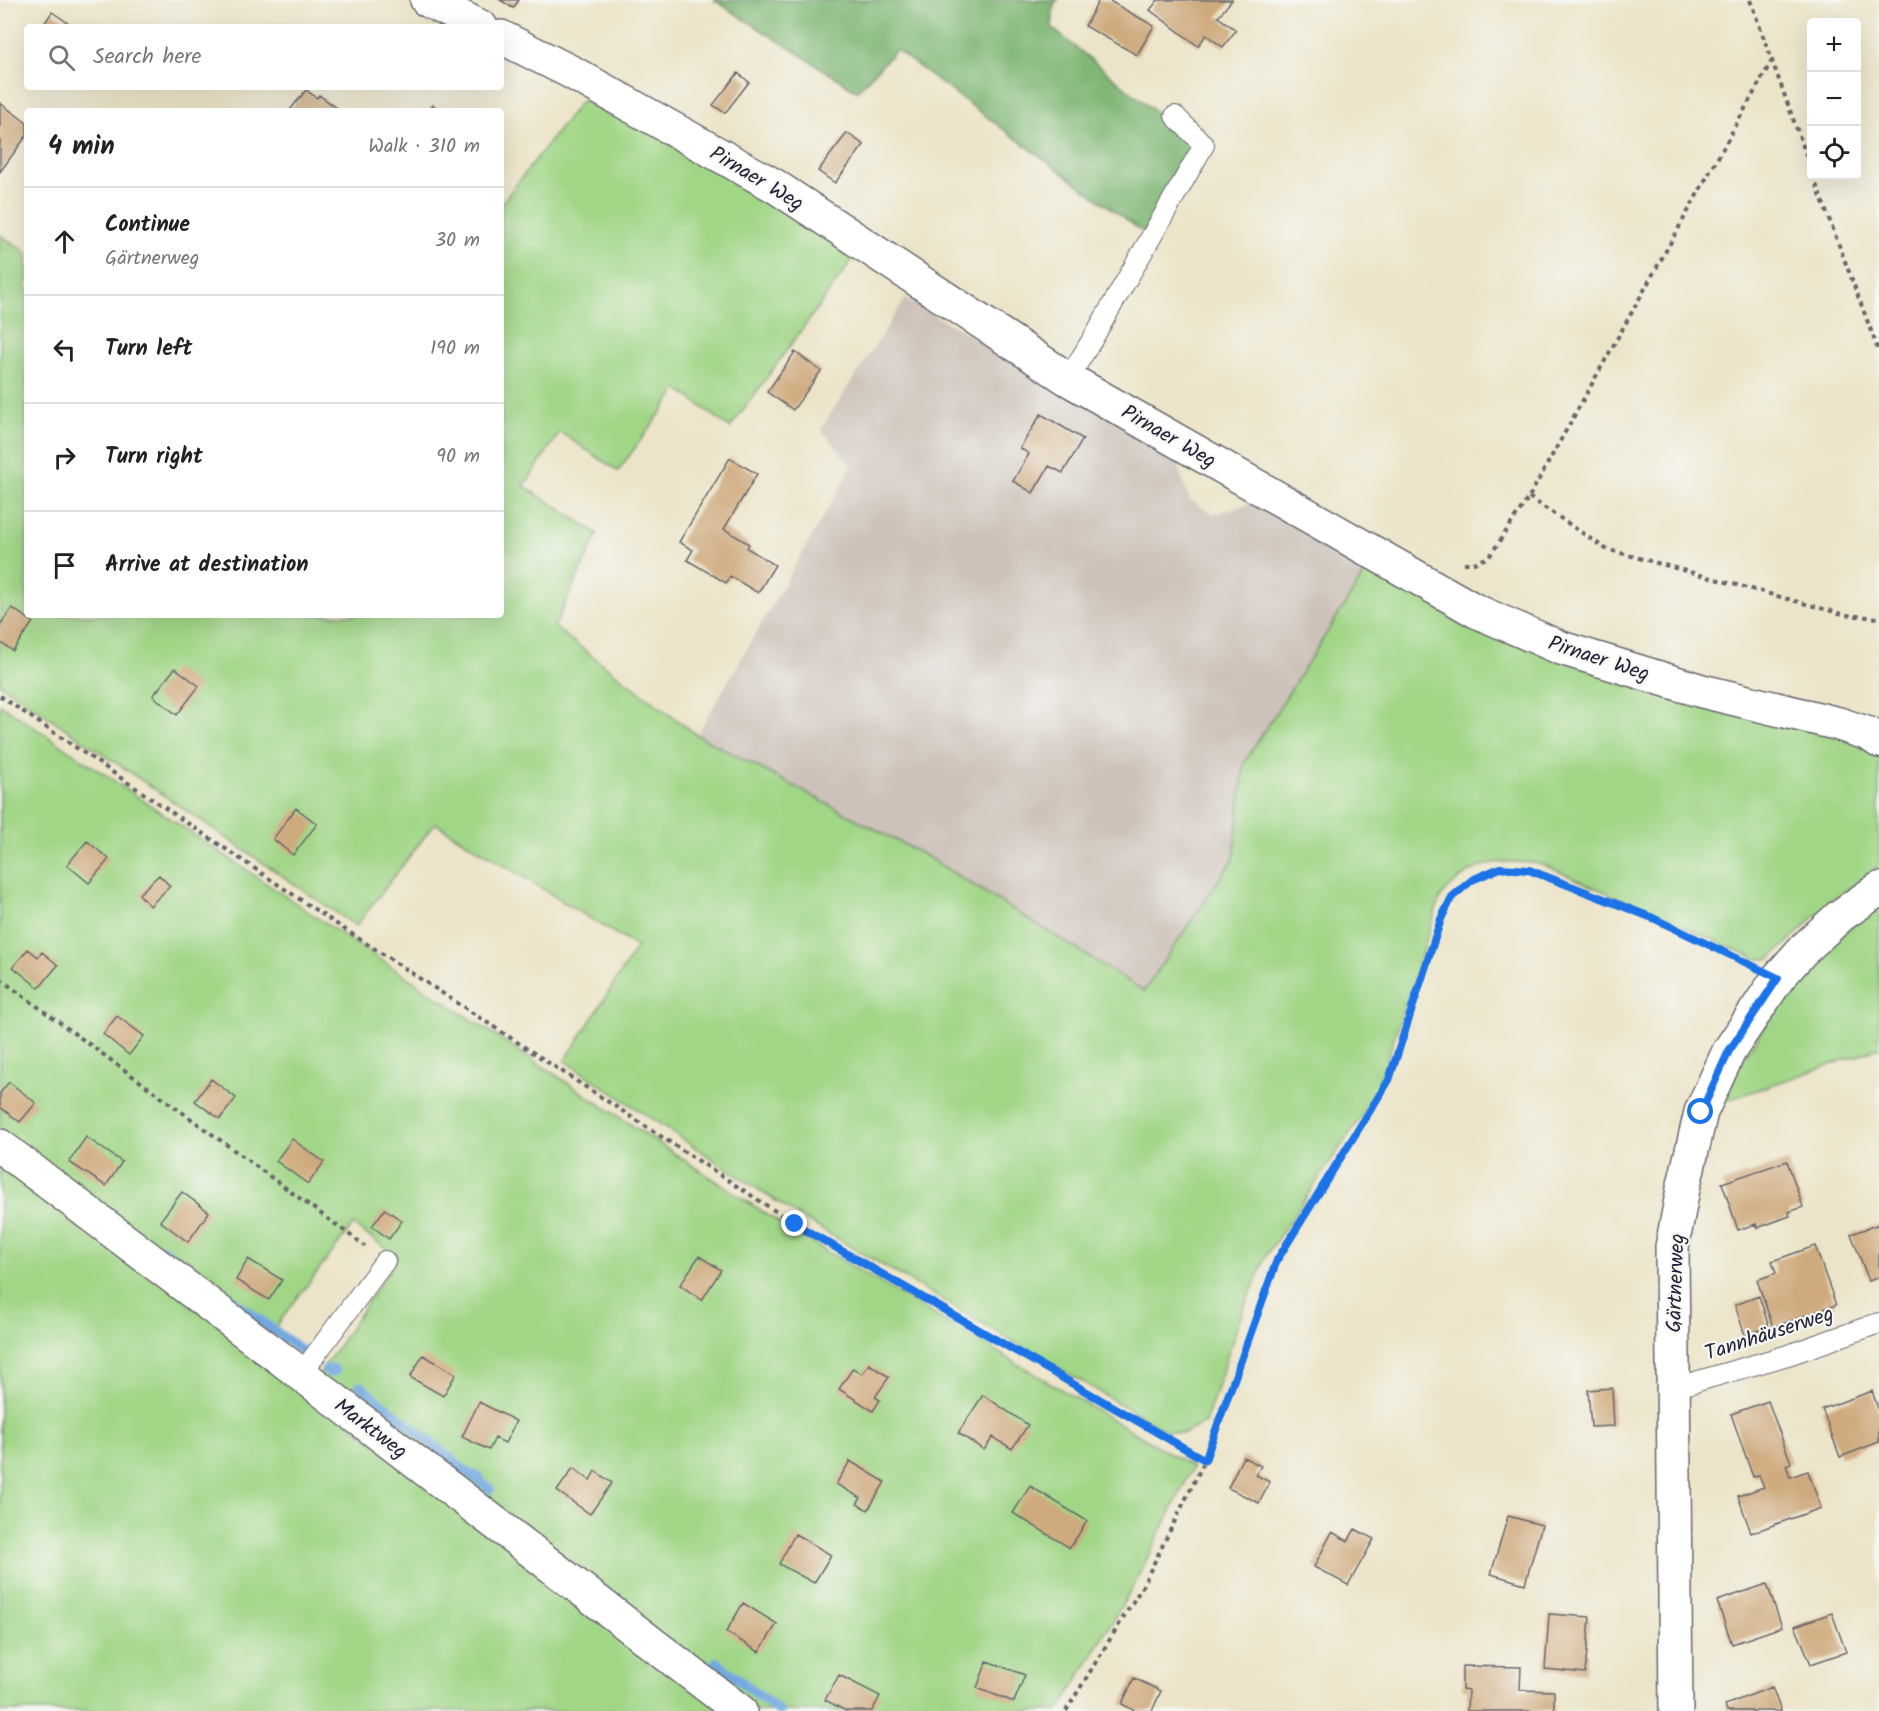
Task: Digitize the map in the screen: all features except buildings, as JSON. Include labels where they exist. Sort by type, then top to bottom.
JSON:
[{"type":"street","points":[[427,0],[475,24]]},
{"type":"street","name":"Pirnaer Weg","points":[[504,38],[571,72],[775,186],[1068,379],[1476,611],[1561,648],[1702,691],[1839,724],[1869,734],[1879,741]]},
{"type":"street","name":"Gärtnerweg","points":[[1676,1711],[1672,1247],[1701,1112],[1729,1051],[1778,978],[1802,951],[1840,916],[1879,889]]},
{"type":"street","name":"Marktweg","points":[[0,1146],[302,1374],[740,1711]]},
{"type":"lane","points":[[1068,379],[1204,146],[1175,116]]},
{"type":"lane","points":[[302,1374],[385,1261]]},
{"type":"lane","name":"Tannhäuserweg","points":[[1674,1388],[1788,1355],[1879,1323]]},
{"type":"path","points":[[1750,0],[1807,159]]},
{"type":"path","points":[[1457,563],[1474,563],[1489,557],[1528,497],[1771,62]]},
{"type":"path","points":[[1815,180],[1879,352]]},
{"type":"path","points":[[1528,497],[1606,549],[1846,615],[1879,618]]},
{"type":"path","points":[[0,696],[330,919],[795,1224],[1205,1460]]},
{"type":"path","points":[[1066,1711],[1142,1587],[1205,1460],[1277,1260],[1389,1080],[1441,919],[1452,897],[1472,880],[1500,868],[1529,870],[1653,918],[1778,978]]},
{"type":"path","points":[[0,979],[385,1261]]},
{"type":"shaded area","points":[[905,299],[1052,381],[1175,456],[1189,499],[1213,514],[1259,501],[1370,565],[1244,763],[1234,858],[1145,992],[926,856],[697,735],[852,467],[821,429]]},
{"type":"green space","points":[[714,0],[1058,0],[1054,3],[1052,28],[1161,116],[1195,148],[1144,233],[896,50],[857,91]]},
{"type":"green space","points":[[582,100],[610,116],[638,117],[859,251],[730,428],[678,389],[618,471],[560,432],[524,486],[598,534],[554,627],[697,735],[926,856],[1144,991],[1234,858],[1244,763],[1370,565],[1831,731],[1879,757],[1879,866],[1830,902],[1770,959],[1757,959],[1544,865],[1499,862],[1475,869],[1463,876],[1440,898],[1380,1081],[1361,1117],[1267,1254],[1240,1318],[1205,1423],[1183,1434],[1165,1430],[797,1215],[565,1061],[637,947],[435,823],[356,926],[0,684],[0,235],[24,251],[24,618],[504,618],[504,200]]},
{"type":"green space","points":[[0,704],[328,925],[792,1231],[1193,1467],[1134,1585],[1059,1711],[757,1711],[318,1376],[398,1257],[353,1225],[270,1334],[0,1135]]},
{"type":"green space","points":[[1879,906],[1879,1048],[1722,1102],[1746,1054],[1799,976],[1855,923]]},
{"type":"green space","points":[[0,1158],[729,1711],[0,1711]]},
{"type":"waterway","points":[[162,1249],[305,1353]]},
{"type":"waterway","points":[[326,1369],[330,1373],[333,1369],[335,1371]]},
{"type":"waterway","points":[[360,1386],[473,1477],[476,1475],[480,1478],[479,1481],[490,1489]]},
{"type":"waterway","points":[[716,1662],[779,1711]]},
{"type":"route","points":[[795,1224],[1205,1460],[1277,1260],[1389,1080],[1441,919],[1452,897],[1472,880],[1500,868],[1529,870],[1653,918],[1778,978],[1729,1051],[1701,1112]]}]
